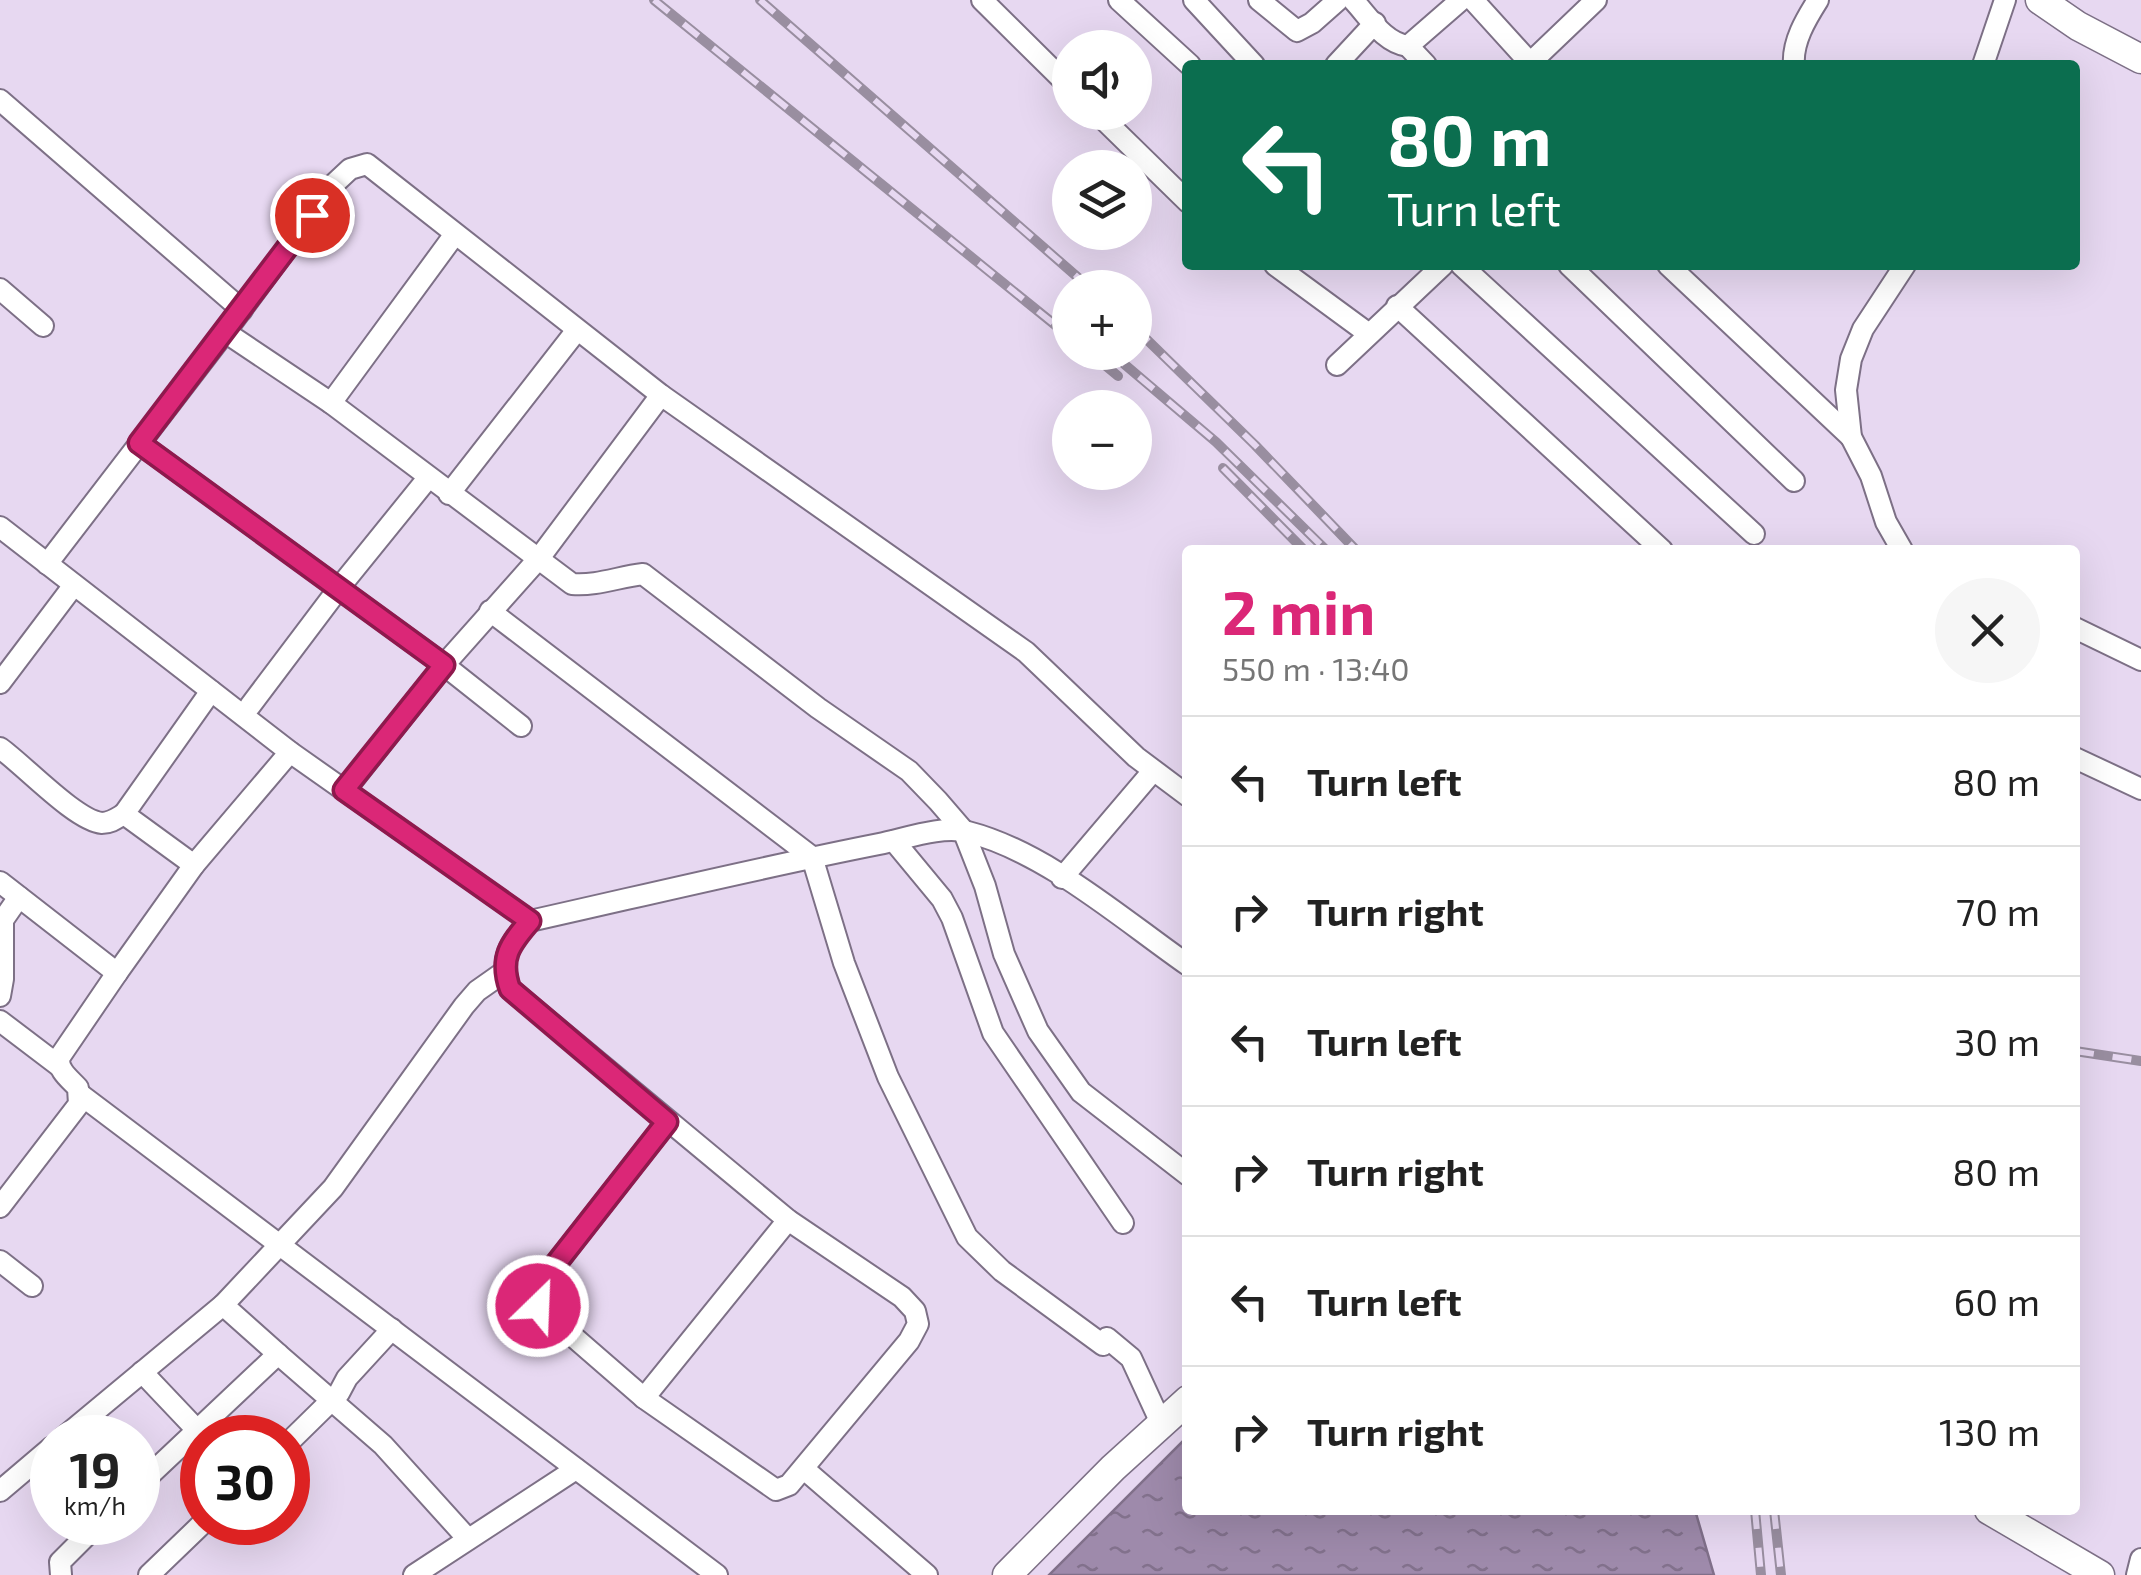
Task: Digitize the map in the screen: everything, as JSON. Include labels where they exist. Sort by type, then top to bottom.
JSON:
[{"type":"main road","points":[[2040,0],[2078,26],[2141,58]]},
{"type":"main road","points":[[1007,1575],[1182,1405]]},
{"type":"main road","points":[[1998,1515],[2100,1575]]},
{"type":"street","points":[[982,0],[1052,69]]},
{"type":"street","points":[[1119,0],[1185,60]]},
{"type":"street","points":[[1194,0],[1249,60]]},
{"type":"street","points":[[1259,0],[1298,31],[1338,0]]},
{"type":"street","points":[[1352,0],[1386,38],[1408,46],[1421,60]]},
{"type":"street","points":[[1408,46],[1462,0]]},
{"type":"street","points":[[1474,0],[1527,60]]},
{"type":"street","points":[[1535,60],[1596,0]]},
{"type":"street","points":[[1794,60],[1804,23],[1818,0]]},
{"type":"street","points":[[1984,60],[2005,0]]},
{"type":"street","points":[[1341,60],[1375,24]]},
{"type":"street","points":[[0,100],[242,310]]},
{"type":"street","points":[[1115,130],[1182,195]]},
{"type":"street","points":[[46,564],[336,183],[350,169],[367,164],[661,395],[1026,652],[1153,771],[1182,792]]},
{"type":"street","points":[[331,404],[455,234]]},
{"type":"street","points":[[1282,270],[1369,334]]},
{"type":"street","points":[[1337,365],[1438,270]]},
{"type":"street","points":[[1467,270],[1754,534]]},
{"type":"street","points":[[1573,270],[1794,482]]},
{"type":"street","points":[[1673,270],[1851,437],[1899,545]]},
{"type":"street","points":[[1851,437],[1846,390],[1850,360],[1863,329],[1901,270]]},
{"type":"street","points":[[0,290],[43,326]]},
{"type":"street","points":[[1398,306],[1657,545]]},
{"type":"street","points":[[449,494],[577,330]]},
{"type":"street","points":[[225,332],[331,404],[572,584],[593,586],[644,574],[818,708],[909,771],[963,830],[986,886],[1004,954],[1038,1031],[1081,1092],[1182,1170]]},
{"type":"street","points":[[344,790],[444,665],[540,557],[661,395]]},
{"type":"street","points":[[139,443],[444,665],[521,726]]},
{"type":"street","points":[[250,706],[428,478]]},
{"type":"street","points":[[0,527],[290,752],[530,921]]},
{"type":"street","points":[[0,683],[74,585]]},
{"type":"street","points":[[490,611],[812,857],[844,962],[888,1077],[967,1237],[1002,1271],[1131,1358],[1161,1423]]},
{"type":"street","points":[[2080,630],[2141,660]]},
{"type":"street","points":[[0,748],[73,808],[100,823],[113,821],[124,814],[211,691]]},
{"type":"street","points":[[58,1065],[67,1042],[194,866],[290,752]]},
{"type":"street","points":[[2080,760],[2141,789]]},
{"type":"street","points":[[1062,878],[1153,771]]},
{"type":"street","points":[[124,814],[194,866]]},
{"type":"street","points":[[667,1122],[537,1288],[538,1306],[644,1398],[776,1490],[789,1486],[909,1340],[918,1324],[915,1310],[902,1297],[788,1220],[510,989],[504,972],[507,952],[530,921],[812,857],[963,830],[1006,844],[1182,961]]},
{"type":"street","points":[[914,837],[952,918],[1000,1045],[1124,1222]]},
{"type":"street","points":[[0,882],[117,972]]},
{"type":"street","points":[[0,996],[4,979],[4,920],[19,897]]},
{"type":"street","points":[[91,1415],[223,1305],[332,1188],[464,1006],[477,991],[504,972]]},
{"type":"street","points":[[0,1021],[58,1065],[81,1095],[717,1575]]},
{"type":"street","points":[[0,1207],[79,1104],[81,1095]]},
{"type":"street","points":[[644,1398],[788,1220]]},
{"type":"street","points":[[0,1261],[32,1286]]},
{"type":"street","points":[[223,1305],[418,1481],[468,1540]]},
{"type":"street","points":[[310,1421],[392,1328]]},
{"type":"street","points":[[213,1415],[278,1354]]},
{"type":"street","points":[[142,1372],[183,1415]]},
{"type":"street","points":[[160,1465],[180,1446]]},
{"type":"street","points":[[0,1492],[30,1466]]},
{"type":"street","points":[[804,1468],[927,1575]]},
{"type":"street","points":[[414,1575],[576,1470]]},
{"type":"street","points":[[61,1575],[60,1562],[77,1545]]},
{"type":"street","points":[[148,1575],[180,1545]]},
{"type":"street","points":[[2137,1575],[2141,1559]]},
{"type":"water","points":[[1182,1442],[1182,1515],[1696,1515],[1714,1575],[1049,1575]]},
{"type":"railway","points":[[654,0],[1052,322]]},
{"type":"railway","points":[[760,0],[1069,270]]},
{"type":"railway","points":[[1152,345],[1351,545]]},
{"type":"railway","points":[[1111,370],[1118,376]]},
{"type":"railway","points":[[1131,370],[1216,442],[1321,545]]},
{"type":"railway","points":[[1223,468],[1299,545]]},
{"type":"railway","points":[[2080,1052],[2141,1061]]},
{"type":"railway","points":[[1755,1515],[1761,1575]]},
{"type":"railway","points":[[1775,1515],[1781,1575]]},
{"type":"route","points":[[312,215],[139,443],[444,665],[344,790],[530,921],[507,952],[504,972],[510,989],[667,1122],[537,1288],[538,1306]]}]
